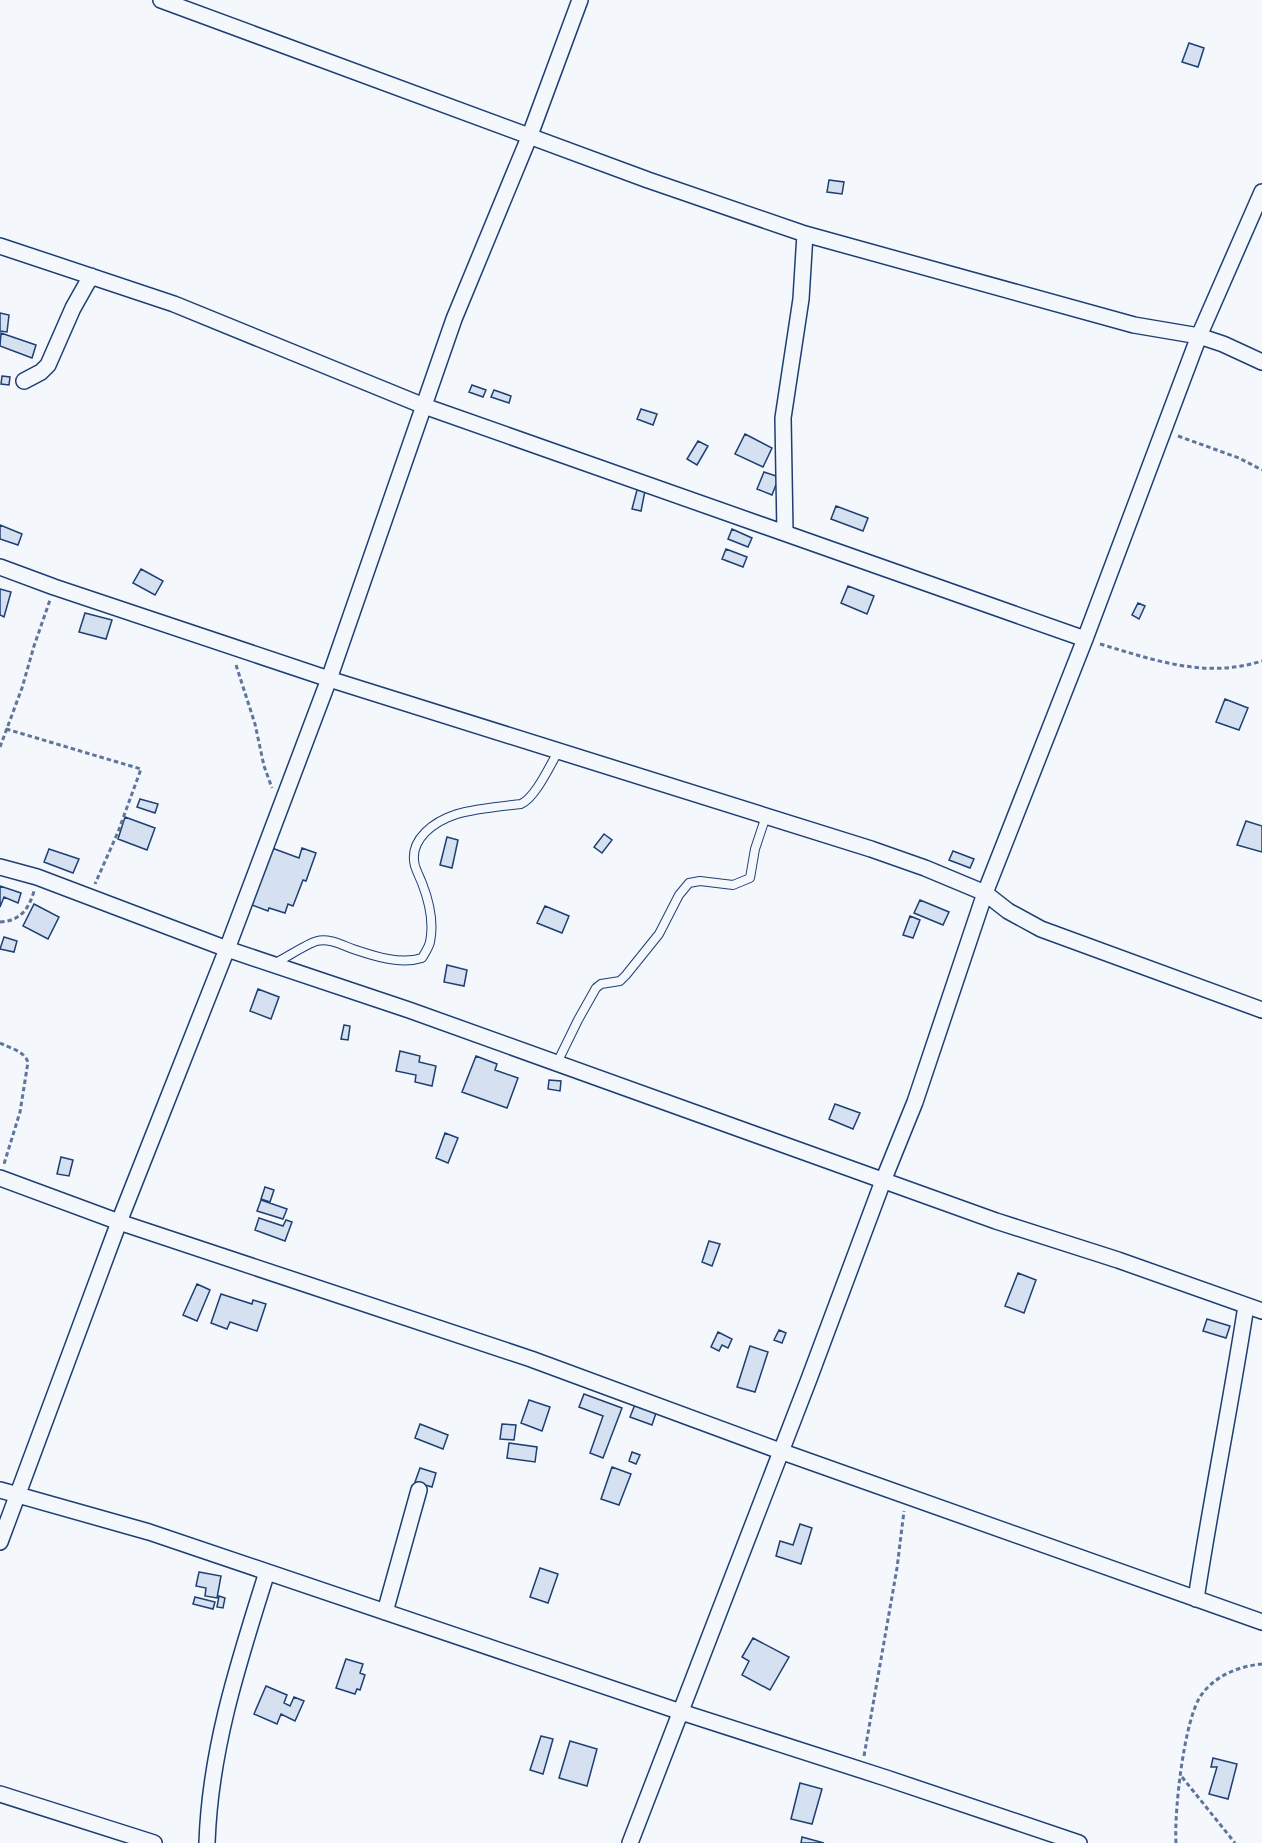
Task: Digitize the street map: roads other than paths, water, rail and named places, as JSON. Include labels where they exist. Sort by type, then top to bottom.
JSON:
[{"type":"street","points":[[161,0],[648,180],[806,234],[1134,325],[1199,336],[1262,362]]},
{"type":"street","points":[[0,1542],[119,1222],[280,812],[329,680],[454,319],[530,135],[580,0]]},
{"type":"street","points":[[630,1843],[915,1102],[984,894],[1085,639],[1199,336],[1262,192]]},
{"type":"street","points":[[785,532],[783,418],[801,299],[806,234]]},
{"type":"street","points":[[0,246],[174,304],[424,406],[1085,639]]},
{"type":"street","points":[[24,381],[41,372],[48,365],[91,276]]},
{"type":"street","points":[[0,567],[329,680],[559,750],[915,864],[984,894],[1008,911],[1041,929],[1262,1010]]},
{"type":"street","points":[[0,867],[89,896],[227,949],[410,1010],[996,1221],[1118,1260],[1262,1311]]},
{"type":"street","points":[[2,1171],[119,1222],[531,1359],[780,1451],[1262,1622]]},
{"type":"street","points":[[1196,1599],[1246,1306]]},
{"type":"street","points":[[0,1490],[149,1532],[681,1712],[1078,1843]]},
{"type":"street","points":[[385,1612],[419,1490]]},
{"type":"street","points":[[207,1843],[212,1778],[222,1725],[234,1675],[267,1572]]},
{"type":"street","points":[[0,1794],[154,1843]]},
{"type":"lane","points":[[273,965],[316,941],[334,942],[391,959],[413,961],[422,958],[430,944],[431,926],[430,907],[415,866],[414,854],[420,838],[429,828],[459,813],[526,802],[559,750]]},
{"type":"lane","points":[[557,1063],[596,988],[601,984],[620,981],[626,975],[659,934],[687,884],[700,881],[733,885],[750,878],[755,849],[766,816]]}]
